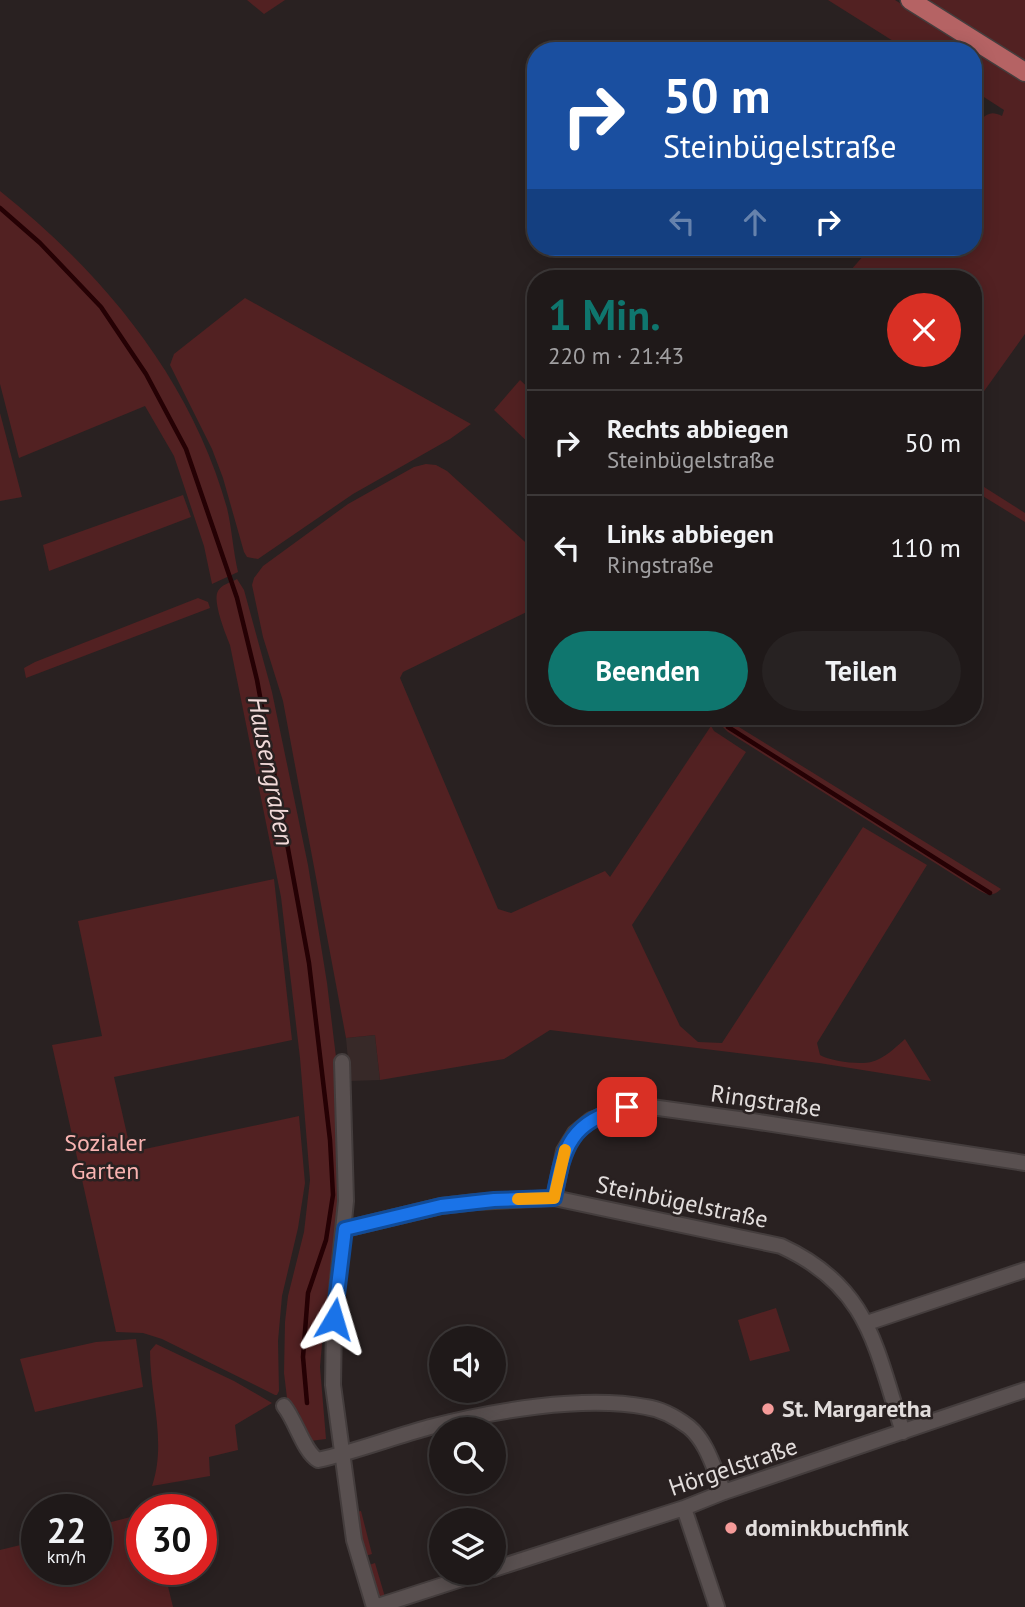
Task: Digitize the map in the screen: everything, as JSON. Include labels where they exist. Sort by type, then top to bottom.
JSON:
[{"type":"main road","points":[[910,0],[977,42]]},
{"type":"main road","points":[[982,45],[1025,72]]},
{"type":"street","points":[[342,1062],[346,1200],[334,1319],[333,1385],[354,1540],[375,1607],[443,1585]]},
{"type":"street","name":"Ringstraße","points":[[554,1198],[564,1151],[575,1133],[591,1120],[627,1107],[644,1106],[746,1120],[1025,1163]]},
{"type":"street","name":"Steinbügelstraße","points":[[345,1229],[441,1206],[554,1198],[781,1246],[809,1259],[830,1275],[850,1297],[867,1323],[903,1432]]},
{"type":"street","points":[[867,1323],[1025,1270]]},
{"type":"street","name":"Hörgelstraße","points":[[506,1565],[684,1508],[1025,1390]]},
{"type":"street","points":[[284,1406],[293,1418],[311,1456],[318,1460],[430,1427],[500,1412],[609,1404],[647,1407],[663,1411],[689,1428],[704,1445],[724,1492]]},
{"type":"street","points":[[684,1508],[717,1607]]},
{"type":"shaded area","points":[[375,1035],[380,1080],[350,1081],[346,1038]]},
{"type":"green space","points":[[247,0],[285,0],[264,14]]},
{"type":"green space","points":[[828,0],[895,0],[962,42],[895,42]]},
{"type":"green space","points":[[924,0],[1025,0],[1025,62]]},
{"type":"green space","points":[[982,55],[1025,82],[1025,334],[982,394],[982,270],[851,270],[863,256],[982,256],[982,120],[992,113],[1002,116],[1004,110],[982,96]]},
{"type":"green space","points":[[0,191],[74,257],[108,293],[167,373],[191,416],[211,461],[227,508],[238,572],[212,584],[204,546],[174,456],[145,406],[19,458],[0,384]]},
{"type":"green space","points":[[245,298],[471,424],[450,439],[353,494],[258,559],[247,557],[244,552],[212,449],[170,365],[174,354]]},
{"type":"green space","points":[[520,380],[527,387],[527,441],[494,410]]},
{"type":"green space","points":[[0,413],[22,497],[0,501]]},
{"type":"green space","points":[[436,465],[447,471],[527,544],[527,612],[403,672],[400,678],[498,909],[511,913],[605,871],[610,877],[711,726],[714,731],[746,752],[632,925],[680,1026],[698,1042],[722,1043],[863,827],[927,865],[817,1043],[820,1055],[845,1062],[871,1062],[885,1056],[905,1039],[931,1081],[819,1063],[550,1030],[504,1059],[380,1080],[375,1035],[346,1038],[283,701],[263,637],[252,585],[263,566],[348,504],[414,467]]},
{"type":"green space","points":[[982,486],[1025,513],[1025,522],[982,496]]},
{"type":"green space","points":[[183,495],[191,517],[49,571],[43,545]]},
{"type":"green space","points":[[237,579],[244,590],[272,692],[308,865],[327,983],[340,1090],[342,1168],[338,1233],[324,1321],[320,1367],[326,1439],[310,1441],[299,1413],[287,1398],[284,1373],[288,1296],[304,1232],[310,1180],[300,1058],[281,897],[230,645],[217,602],[219,589]]},
{"type":"green space","points":[[198,598],[208,602],[210,608],[26,678],[24,668],[35,662]]},
{"type":"green space","points":[[736,725],[1001,889],[991,894],[973,887],[722,726]]},
{"type":"green space","name":"Sozialer Garten","points":[[274,879],[292,1040],[114,1077],[131,1152],[299,1116],[305,1183],[298,1228],[282,1296],[277,1395],[162,1339],[143,1333],[116,1332],[52,1045],[102,1036],[78,921]]},
{"type":"green space","points":[[776,1308],[790,1351],[750,1361],[738,1320]]},
{"type":"green space","points":[[136,1339],[143,1387],[35,1412],[20,1359],[96,1342]]},
{"type":"green space","points":[[156,1344],[234,1381],[272,1403],[235,1425],[238,1450],[209,1457],[210,1476],[152,1486],[158,1436],[150,1351]]},
{"type":"green space","points":[[361,1511],[372,1554],[362,1557],[355,1512]]},
{"type":"green space","points":[[126,1518],[126,1585],[168,1585],[173,1607],[0,1607],[0,1550],[21,1545],[21,1585],[112,1585],[112,1522]]},
{"type":"green space","points":[[375,1563],[385,1597],[377,1595],[366,1566]]},
{"type":"waterway","name":"Hausengraben","points":[[0,208],[40,243],[101,307],[146,374],[186,449],[237,598],[257,680],[309,963],[330,1140],[333,1195],[326,1240],[308,1293],[303,1357],[307,1403]]},
{"type":"waterway","points":[[728,727],[990,893]]},
{"type":"slow traffic","points":[[518,1199],[554,1198],[565,1150]]},
{"type":"place","name":"St. Margaretha","points":[[768,1409]]},
{"type":"place","name":"dominkbuchfink","points":[[731,1528]]},
{"type":"route","points":[[334,1319],[345,1229],[441,1206],[494,1200],[554,1198],[564,1151],[575,1133],[591,1120],[627,1107]]}]
